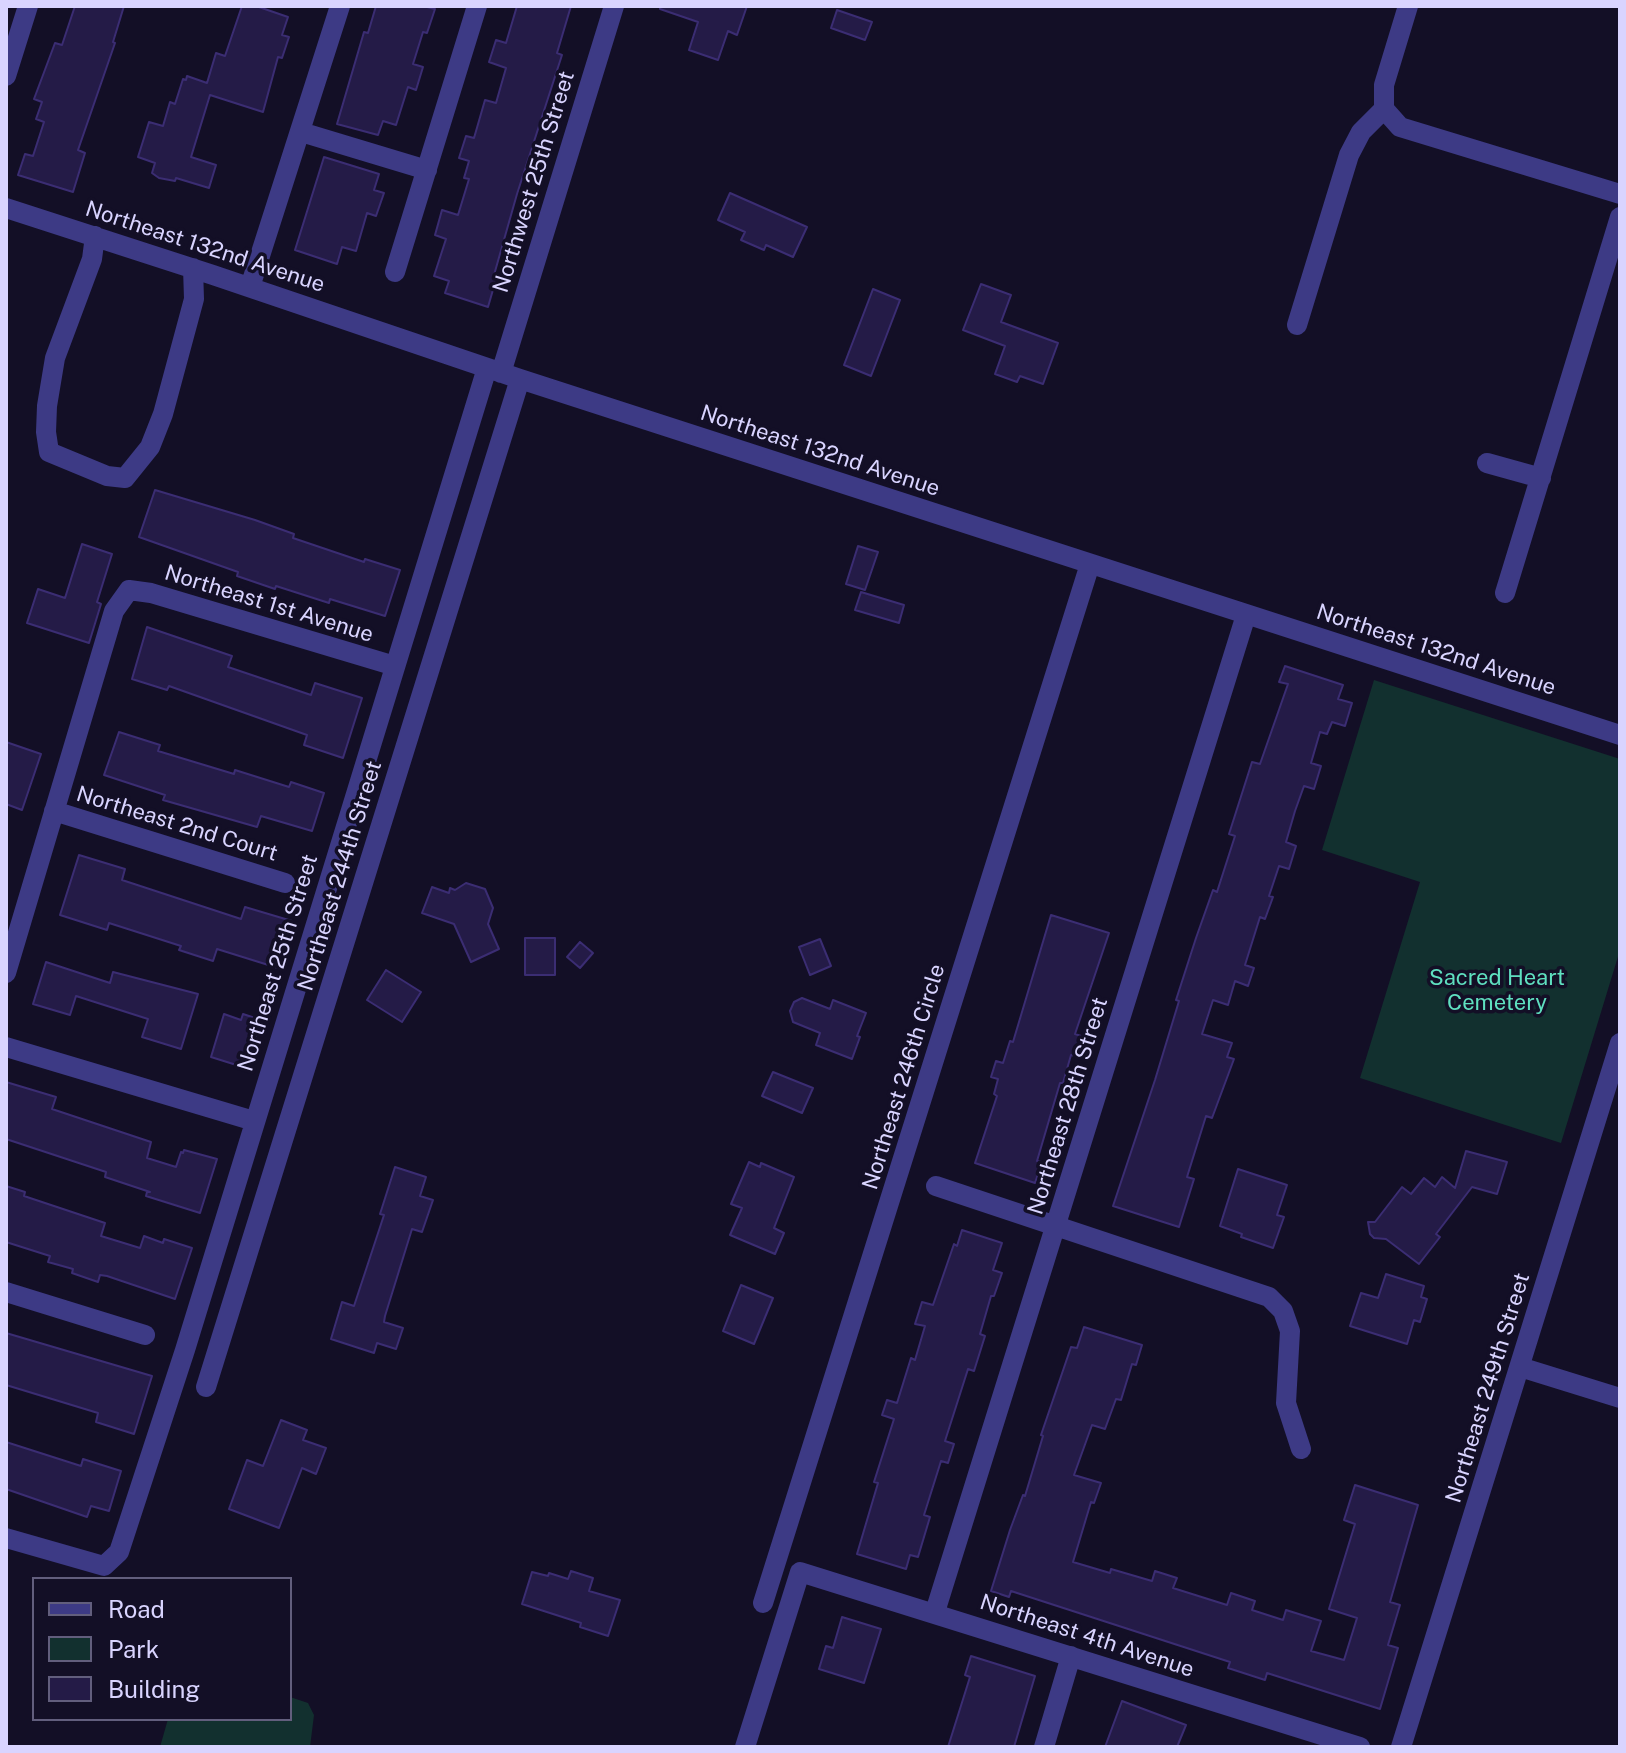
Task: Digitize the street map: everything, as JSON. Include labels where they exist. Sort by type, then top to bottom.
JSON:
[{"type":"street","points":[[6,76],[28,6]]},
{"type":"street","points":[[250,287],[340,6]]},
{"type":"street","points":[[395,272],[477,6]]},
{"type":"street","name":"Northwest 25th Street","points":[[503,373],[614,6]]},
{"type":"street","points":[[1408,6],[1384,85],[1384,109],[1400,127],[1620,194]]},
{"type":"street","points":[[1297,325],[1349,155],[1361,132],[1384,109]]},
{"type":"street","points":[[301,132],[427,170]]},
{"type":"street","name":"Northeast 132nd Avenue","points":[[6,208],[503,373],[1620,735]]},
{"type":"street","points":[[1505,593],[1620,217]]},
{"type":"street","points":[[95,236],[92,259],[55,358],[46,432],[49,452],[107,476],[125,478],[150,447],[163,414],[194,299],[193,268]]},
{"type":"street","name":"Northeast 25th Street","points":[[6,1538],[104,1566],[119,1552],[395,666],[503,373]]},
{"type":"street","name":"Northeast 244th Street","points":[[206,1387],[503,373]]},
{"type":"street","points":[[1487,463],[1541,478]]},
{"type":"street","name":"Northeast 246th Circle","points":[[763,1603],[1090,564]]},
{"type":"street","name":"Northeast 1st Avenue","points":[[54,811],[114,611],[129,590],[151,593],[395,666]]},
{"type":"street","name":"Northeast 28th Street","points":[[935,1612],[1246,615]]},
{"type":"street","points":[[6,973],[54,811]]},
{"type":"street","name":"Northeast 2nd Court","points":[[54,811],[285,883]]},
{"type":"street","points":[[6,1047],[254,1121]]},
{"type":"street","name":"Northeast 249th Street","points":[[1401,1747],[1618,1056]]},
{"type":"street","points":[[936,1186],[1261,1292],[1277,1303],[1290,1331],[1286,1403],[1301,1449]]},
{"type":"street","points":[[6,1292],[145,1335]]},
{"type":"street","points":[[1520,1367],[1620,1398]]},
{"type":"street","name":"Northeast 4th Avenue","points":[[745,1747],[800,1572],[1360,1747]]},
{"type":"street","points":[[1044,1747],[1071,1656]]},
{"type":"green space","name":"Sacred Heart Cemetery","points":[[1374,680],[1620,759],[1620,950],[1561,1143],[1360,1078],[1420,882],[1322,850]]},
{"type":"green space","points":[[292,1698],[308,1703],[314,1715],[310,1747],[160,1747],[167,1721],[292,1721]]},
{"type":"building","points":[[75,6],[124,6],[115,43],[78,150],[85,153],[73,192],[18,175],[25,154],[33,156],[44,122],[36,119],[42,102],[34,99],[55,43],[62,45]]},
{"type":"building","points":[[242,6],[256,6],[288,17],[282,35],[289,37],[282,58],[278,57],[263,112],[210,95],[191,157],[216,165],[209,188],[176,178],[175,181],[159,178],[152,173],[155,163],[138,157],[149,122],[163,126],[170,102],[175,104],[183,79],[186,80],[187,76],[207,83],[216,53],[225,56]]},
{"type":"building","points":[[376,6],[435,9],[427,33],[423,32],[413,64],[423,67],[416,90],[408,87],[396,125],[383,121],[378,135],[337,124],[364,32],[368,33]]},
{"type":"building","points":[[517,6],[571,6],[557,53],[562,55],[517,194],[488,307],[445,293],[449,281],[434,276],[446,239],[435,235],[442,210],[458,215],[469,179],[464,178],[469,161],[459,158],[466,136],[474,138],[485,100],[496,103],[506,68],[489,62],[496,40],[506,43]]},
{"type":"building","points":[[660,6],[747,6],[737,35],[728,31],[718,60],[689,50],[698,22],[660,9]]},
{"type":"building","points":[[837,10],[872,22],[865,40],[831,28]]},
{"type":"building","points":[[324,157],[379,174],[374,190],[384,193],[376,216],[367,213],[356,251],[342,247],[337,264],[295,250]]},
{"type":"building","points":[[730,193],[807,227],[793,257],[766,245],[764,250],[741,240],[745,232],[718,220]]},
{"type":"building","points":[[981,284],[1011,295],[1001,322],[1058,343],[1043,384],[1020,376],[1017,382],[995,374],[1005,346],[963,330]]},
{"type":"building","points":[[873,289],[900,300],[871,376],[844,365]]},
{"type":"building","points":[[155,490],[255,520],[294,534],[293,538],[364,562],[365,559],[400,570],[385,616],[330,599],[329,603],[276,586],[275,589],[237,576],[238,572],[139,537]]},
{"type":"building","points":[[82,544],[112,554],[97,602],[101,604],[89,643],[27,623],[38,589],[65,598]]},
{"type":"building","points":[[858,546],[878,552],[865,590],[846,584]]},
{"type":"building","points":[[861,592],[904,605],[899,623],[855,610]]},
{"type":"building","points":[[147,627],[232,656],[228,667],[311,695],[315,683],[362,698],[343,758],[304,745],[307,735],[169,686],[167,690],[132,679]]},
{"type":"building","points":[[1285,666],[1343,685],[1338,699],[1352,703],[1345,726],[1332,722],[1327,734],[1320,732],[1311,763],[1321,766],[1314,789],[1304,786],[1295,811],[1286,842],[1296,846],[1289,869],[1279,866],[1265,919],[1260,917],[1245,965],[1254,968],[1248,986],[1235,981],[1228,1005],[1213,1000],[1202,1034],[1232,1043],[1227,1057],[1234,1059],[1212,1118],[1206,1116],[1187,1177],[1194,1179],[1179,1227],[1113,1206],[1155,1080],[1196,938],[1213,890],[1217,892],[1235,836],[1229,834],[1252,762],[1260,764],[1288,684],[1279,682]]},
{"type":"building","points":[[119,732],[160,745],[158,751],[234,774],[235,770],[289,787],[291,782],[324,793],[312,831],[261,816],[257,827],[163,800],[165,795],[104,775]]},
{"type":"building","points":[[6,742],[41,754],[22,810],[6,804]]},
{"type":"building","points":[[79,855],[125,869],[122,880],[241,919],[245,907],[292,921],[278,968],[217,949],[213,961],[179,950],[181,946],[109,923],[107,930],[60,915]]},
{"type":"building","points":[[466,883],[485,889],[493,908],[488,924],[499,949],[471,962],[454,924],[422,913],[432,887],[449,893],[450,888],[455,890]]},
{"type":"building","points":[[1051,915],[1109,933],[1075,1034],[1081,1036],[1075,1056],[1071,1055],[1063,1083],[1060,1083],[1037,1161],[1042,1162],[1035,1183],[975,1163],[997,1096],[994,1094],[998,1079],[991,1077],[996,1061],[1003,1063],[1010,1041],[1013,1042]]},
{"type":"building","points":[[525,938],[555,938],[555,975],[525,975]]},
{"type":"building","points":[[820,939],[831,966],[810,975],[799,947]]},
{"type":"building","points":[[580,942],[593,953],[580,968],[567,957]]},
{"type":"building","points":[[46,962],[110,983],[113,972],[198,994],[181,1049],[142,1037],[148,1019],[76,996],[70,1015],[33,1004]]},
{"type":"building","points":[[386,970],[421,992],[402,1022],[367,1000]]},
{"type":"building","points":[[802,998],[830,1009],[833,1000],[866,1013],[852,1059],[816,1045],[820,1033],[793,1022],[790,1011],[794,1002]]},
{"type":"building","points":[[224,1014],[241,1020],[243,1014],[261,1020],[246,1068],[211,1057]]},
{"type":"building","points":[[773,1072],[813,1088],[802,1113],[762,1096]]},
{"type":"building","points":[[6,1082],[56,1097],[52,1109],[151,1142],[147,1158],[176,1167],[184,1150],[217,1159],[200,1213],[146,1196],[150,1192],[105,1177],[106,1172],[6,1139]]},
{"type":"building","points":[[1466,1151],[1507,1162],[1497,1194],[1472,1187],[1436,1234],[1440,1237],[1419,1264],[1386,1239],[1374,1238],[1370,1234],[1368,1222],[1375,1222],[1402,1187],[1411,1194],[1424,1178],[1435,1187],[1442,1177],[1455,1188]]},
{"type":"building","points":[[749,1162],[760,1167],[761,1163],[794,1177],[774,1228],[784,1233],[775,1254],[730,1235],[742,1208],[731,1204]]},
{"type":"building","points":[[395,1167],[426,1177],[420,1196],[433,1200],[422,1232],[412,1229],[385,1316],[384,1322],[403,1328],[396,1349],[377,1343],[374,1353],[331,1339],[342,1302],[354,1306],[384,1215],[380,1214]]},
{"type":"building","points":[[1238,1169],[1287,1185],[1277,1215],[1284,1217],[1273,1248],[1220,1226]]},
{"type":"building","points":[[6,1186],[25,1192],[24,1196],[105,1223],[101,1236],[140,1248],[144,1236],[192,1248],[175,1299],[107,1276],[100,1275],[98,1282],[72,1273],[73,1269],[48,1262],[50,1256],[6,1242]]},
{"type":"building","points":[[962,1230],[1002,1243],[993,1270],[1002,1273],[994,1296],[991,1296],[980,1334],[985,1336],[974,1371],[968,1369],[945,1441],[954,1444],[948,1463],[941,1461],[924,1515],[930,1517],[918,1557],[910,1555],[906,1569],[857,1554],[878,1483],[874,1482],[894,1419],[882,1415],[887,1400],[897,1403],[925,1326],[915,1324],[922,1302],[933,1305],[954,1244],[957,1246]]},
{"type":"building","points":[[1386,1274],[1424,1286],[1421,1297],[1427,1299],[1420,1322],[1414,1320],[1407,1344],[1350,1326],[1361,1293],[1378,1298]]},
{"type":"building","points":[[741,1285],[773,1298],[754,1344],[723,1331]]},
{"type":"building","points":[[1084,1327],[1142,1345],[1136,1365],[1132,1364],[1121,1400],[1116,1399],[1105,1429],[1092,1425],[1074,1475],[1101,1483],[1094,1503],[1091,1502],[1073,1562],[1152,1581],[1155,1571],[1177,1578],[1173,1588],[1227,1605],[1231,1593],[1255,1601],[1252,1610],[1283,1620],[1286,1610],[1321,1621],[1311,1651],[1344,1660],[1357,1618],[1329,1609],[1355,1524],[1344,1520],[1355,1485],[1418,1505],[1390,1602],[1400,1605],[1388,1645],[1398,1648],[1380,1709],[1267,1673],[1265,1680],[1228,1668],[1230,1662],[1011,1591],[1009,1597],[991,1591],[1010,1530],[1025,1496],[1041,1435],[1071,1347],[1077,1348]]},
{"type":"building","points":[[6,1333],[152,1376],[134,1434],[96,1422],[98,1413],[6,1385]]},
{"type":"building","points":[[281,1420],[307,1430],[303,1440],[326,1448],[316,1474],[302,1468],[279,1528],[229,1509],[247,1460],[263,1466]]},
{"type":"building","points":[[6,1442],[81,1466],[83,1459],[121,1471],[109,1511],[91,1506],[87,1517],[6,1489]]},
{"type":"building","points":[[571,1571],[593,1578],[589,1591],[620,1600],[608,1636],[580,1627],[581,1623],[522,1604],[532,1572],[568,1579]]},
{"type":"building","points":[[842,1617],[881,1629],[864,1683],[819,1669],[826,1646],[833,1648]]},
{"type":"building","points":[[971,1656],[1035,1676],[1014,1747],[948,1747],[970,1677],[965,1675]]},
{"type":"building","points":[[1122,1701],[1186,1725],[1177,1747],[1105,1747]]}]
